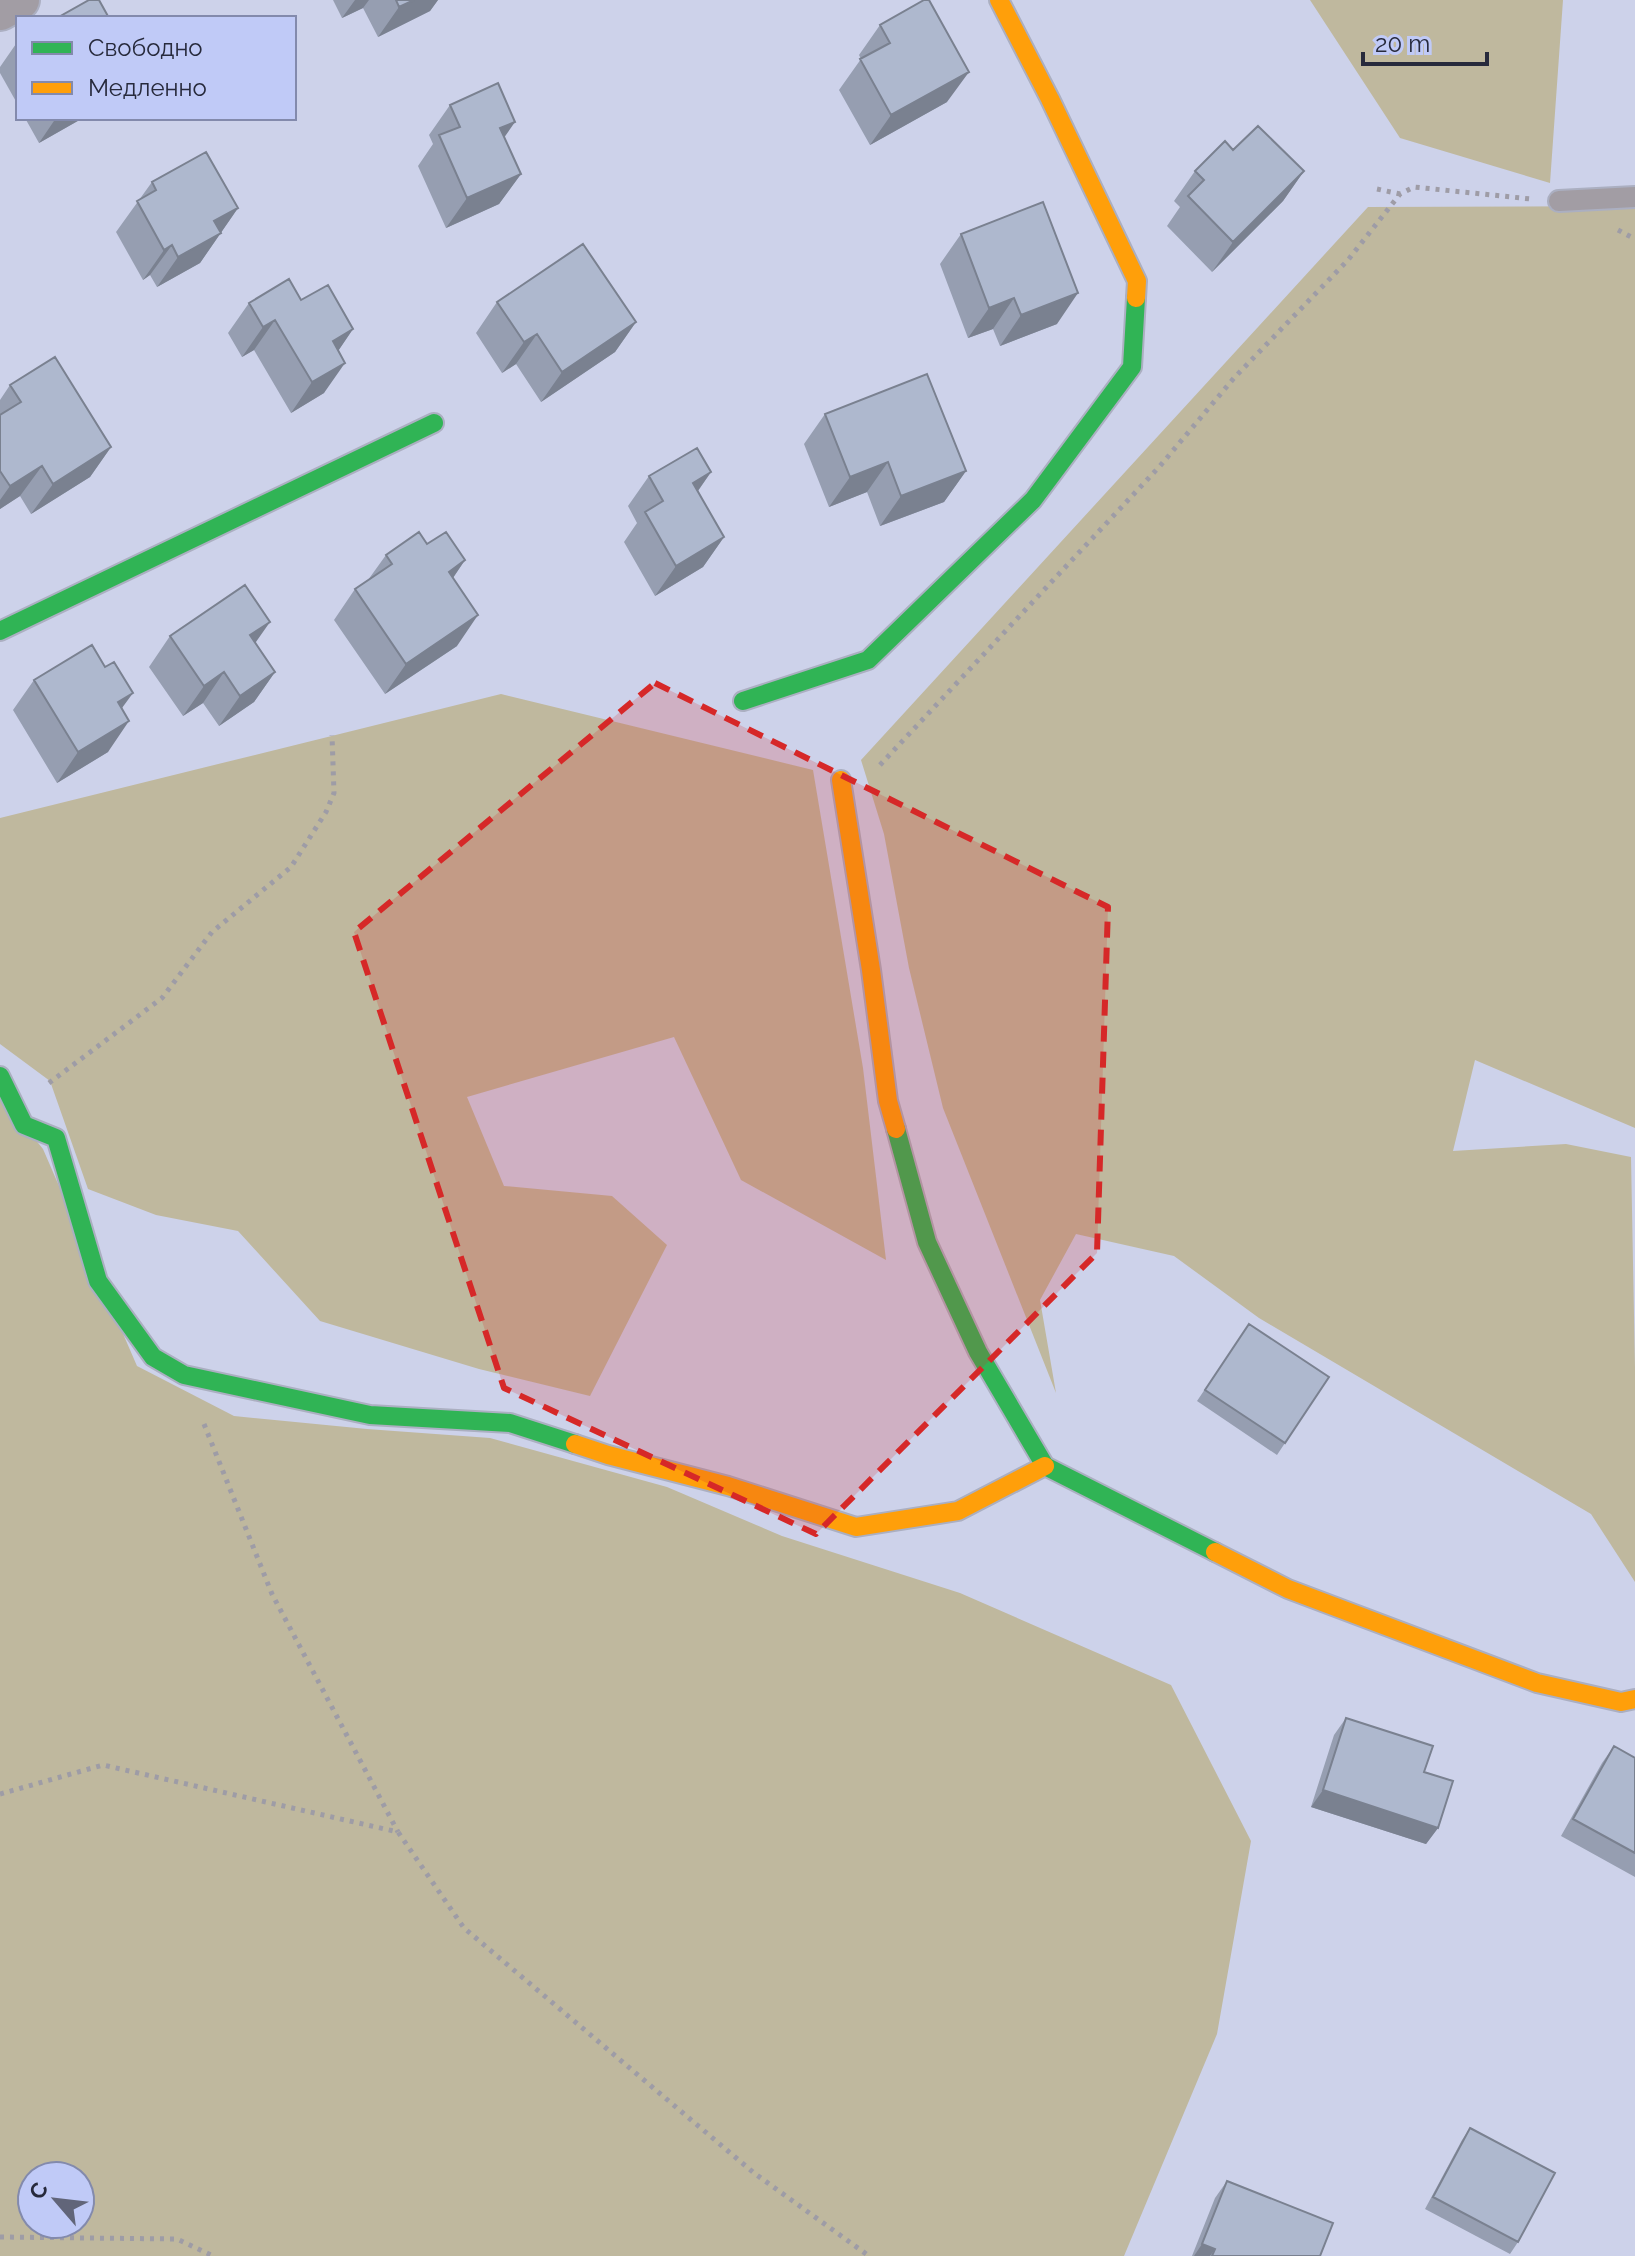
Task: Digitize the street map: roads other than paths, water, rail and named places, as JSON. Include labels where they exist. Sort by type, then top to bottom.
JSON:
[{"type":"street","points":[[0,11],[20,0]]},
{"type":"street","points":[[743,701],[868,660],[1033,500],[1132,367],[1137,281],[999,0]]},
{"type":"street","points":[[0,631],[434,423]]},
{"type":"street","points":[[841,780],[888,1101],[927,1242],[978,1352],[1045,1466],[1288,1589],[1537,1683],[1621,1702],[1635,1699]]},
{"type":"street","points":[[0,1076],[24,1125],[56,1138],[98,1281],[153,1357],[184,1375],[370,1415],[510,1423],[608,1455],[728,1486],[856,1527],[958,1511],[1045,1466]]},
{"type":"lane","points":[[1559,201],[1635,197]]}]
